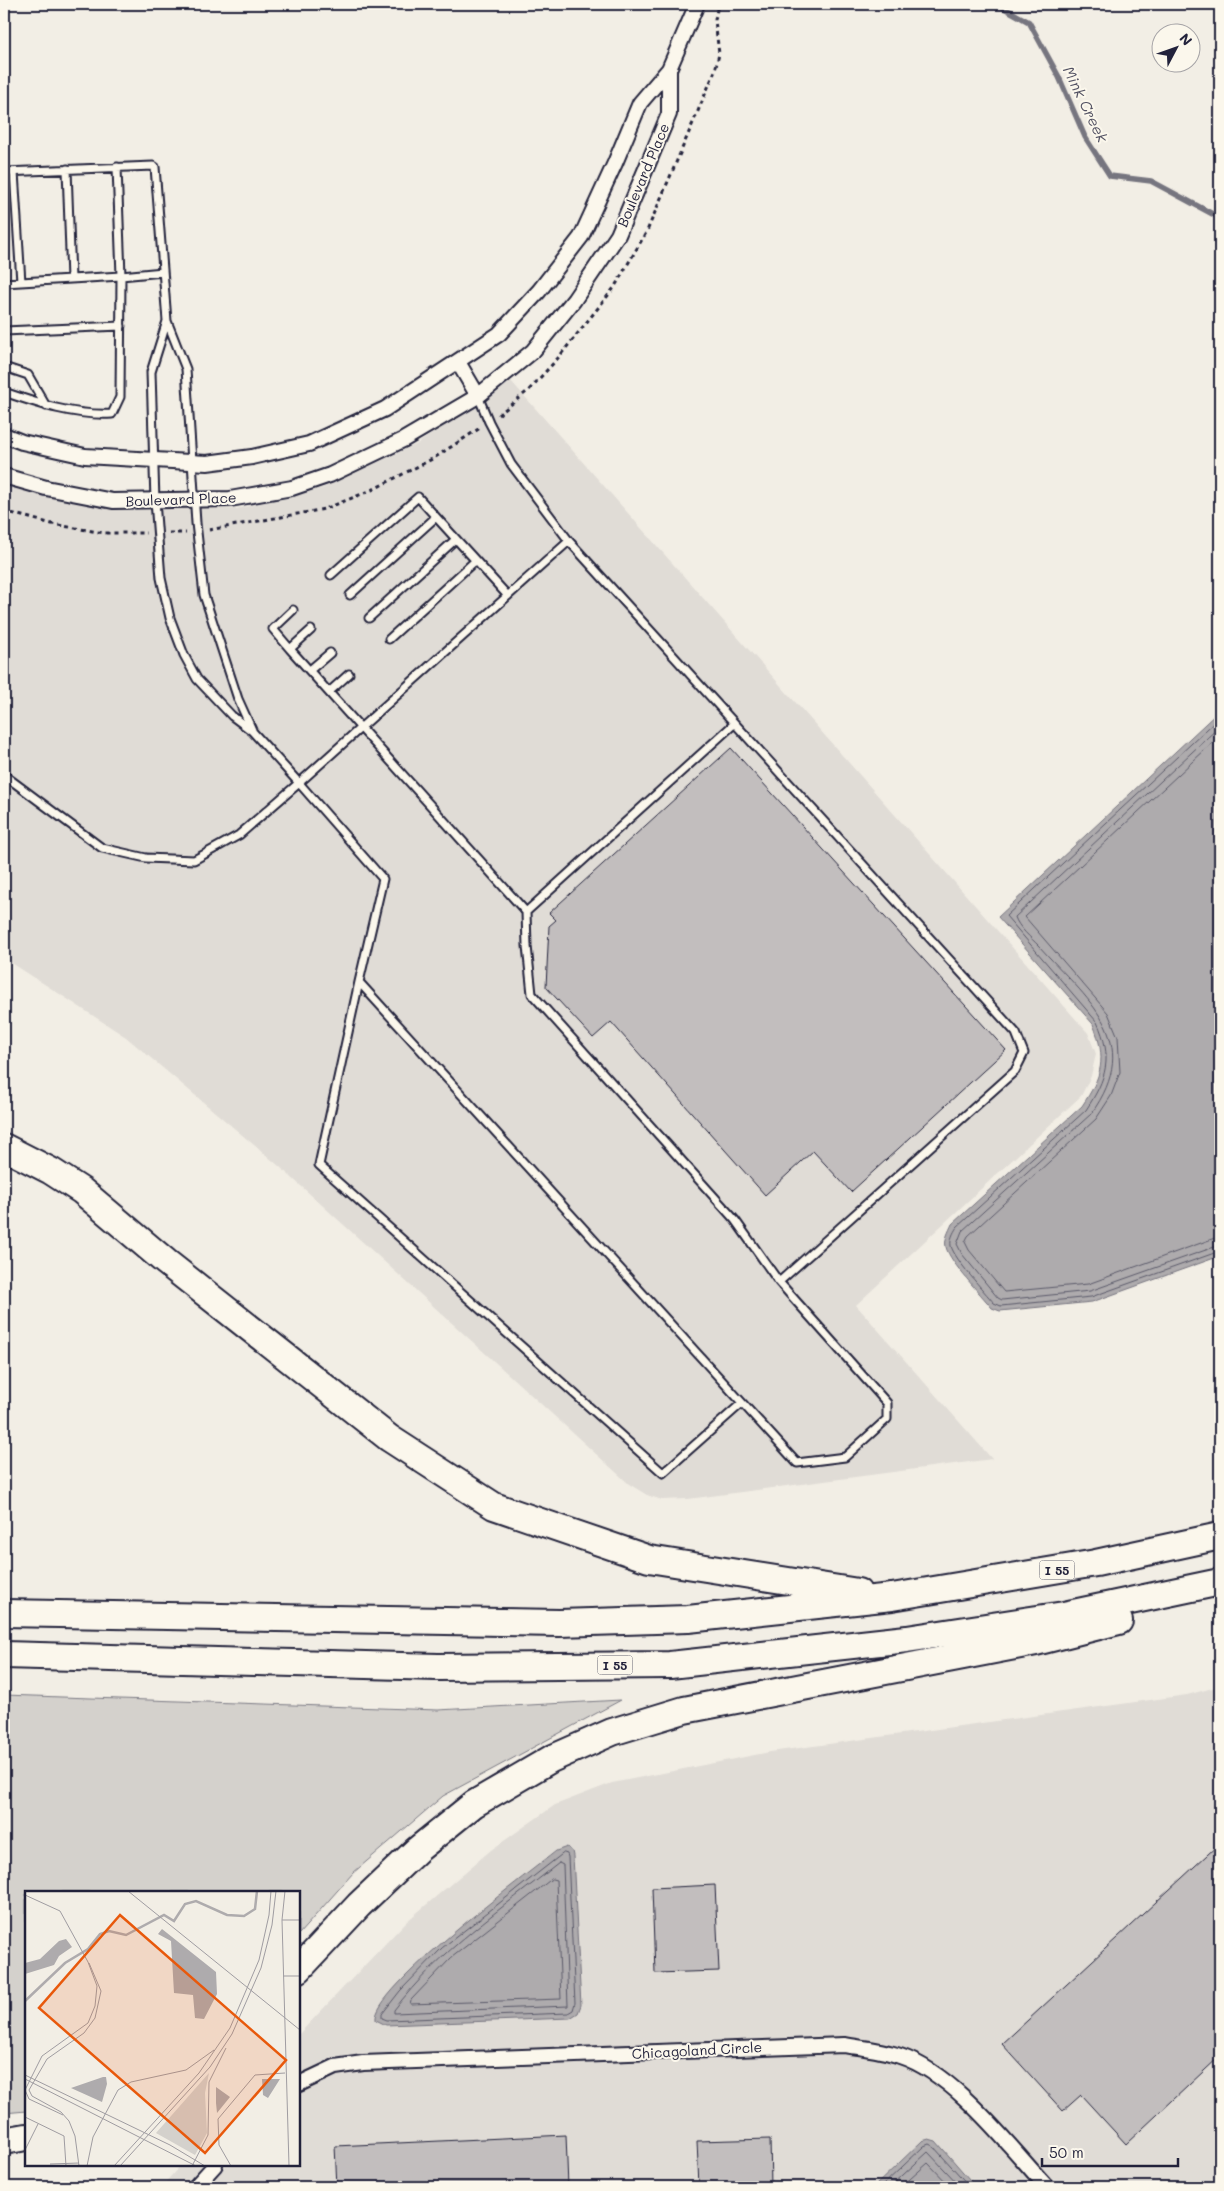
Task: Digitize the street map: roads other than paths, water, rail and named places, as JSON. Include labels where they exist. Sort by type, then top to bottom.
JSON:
[{"type":"highway","points":[[4,1147],[51,1171],[82,1191],[166,1262],[389,1438],[494,1506],[649,1559],[892,1597]]},
{"type":"highway","name":"I 55","points":[[4,1613],[559,1623],[688,1619],[892,1597],[1096,1564],[1220,1536]]},
{"type":"highway","name":"I 55","points":[[4,1654],[438,1667],[670,1665],[907,1639],[1064,1615],[1220,1582]]},
{"type":"highway","points":[[300,1968],[359,1905],[417,1850],[474,1804],[551,1759],[612,1732],[684,1710],[1036,1642],[1130,1618],[1194,1588]]},
{"type":"highway","points":[[4,2142],[25,2137]]},
{"type":"street","points":[[4,435],[22,442],[85,456],[207,463],[252,457],[309,444],[385,409],[499,334],[539,292],[580,237],[615,163],[640,103],[669,69],[697,4]]},
{"type":"street","name":"Boulevard Place","points":[[4,476],[46,488],[113,501],[230,499],[292,488],[330,475],[403,440],[478,396],[533,351],[574,300],[618,235],[669,114],[669,69]]},
{"type":"street","points":[[458,362],[478,396]]},
{"type":"street","name":"Chicagoland Circle","points":[[300,2084],[335,2066],[363,2062],[824,2044],[852,2046],[902,2056],[928,2069],[969,2102],[1047,2187]]},
{"type":"street","points":[[195,2187],[214,2166]]},
{"type":"lane","points":[[4,392],[46,406],[92,415],[112,414],[120,397],[121,276],[116,167]]},
{"type":"lane","points":[[4,172],[155,167],[167,321],[186,369],[194,501],[204,595],[238,700],[252,731]]},
{"type":"lane","points":[[67,169],[71,279]]},
{"type":"lane","points":[[14,172],[21,282]]},
{"type":"lane","points":[[4,283],[163,272]]},
{"type":"lane","points":[[167,321],[151,372],[155,501],[161,578],[170,618],[184,655],[197,679],[232,716],[252,731],[383,879],[319,1165],[663,1473],[742,1403]]},
{"type":"lane","points":[[4,331],[121,326]]},
{"type":"lane","points":[[4,367],[28,375],[46,406]]},
{"type":"lane","points":[[478,396],[488,422],[511,464],[569,541],[1016,1033],[1024,1053],[1014,1071],[778,1282]]},
{"type":"lane","points":[[331,575],[418,497],[508,596]]},
{"type":"lane","points":[[350,595],[436,517]]},
{"type":"lane","points":[[369,618],[456,539]]},
{"type":"lane","points":[[4,775],[102,848],[146,858],[194,860],[239,835],[362,728],[569,541]]},
{"type":"lane","points":[[389,639],[475,561]]},
{"type":"lane","points":[[292,610],[273,629],[526,912],[532,994],[735,1220],[778,1282],[887,1403],[887,1419],[845,1457],[797,1463],[359,982]]},
{"type":"lane","points":[[290,648],[311,630]]},
{"type":"lane","points":[[310,670],[330,653]]},
{"type":"lane","points":[[329,692],[349,674]]},
{"type":"lane","points":[[526,912],[734,724]]},
{"type":"water","points":[[1220,710],[1220,1256],[1092,1302],[1000,1311],[992,1308],[953,1261],[946,1247],[948,1232],[952,1224],[1082,1106],[1098,1076],[1101,1057],[1093,1024],[998,917]]},
{"type":"water","points":[[567,1847],[572,1851],[573,1856],[581,2005],[578,2013],[570,2018],[386,2025],[376,2020],[381,2005],[398,1984],[424,1959],[454,1932],[556,1851]]},
{"type":"water","points":[[929,2139],[936,2141],[976,2187],[874,2187],[922,2141]]},
{"type":"waterway","name":"Mink Creek","points":[[997,4],[1029,22],[1059,77],[1085,137],[1110,176],[1151,181],[1220,218]]}]
